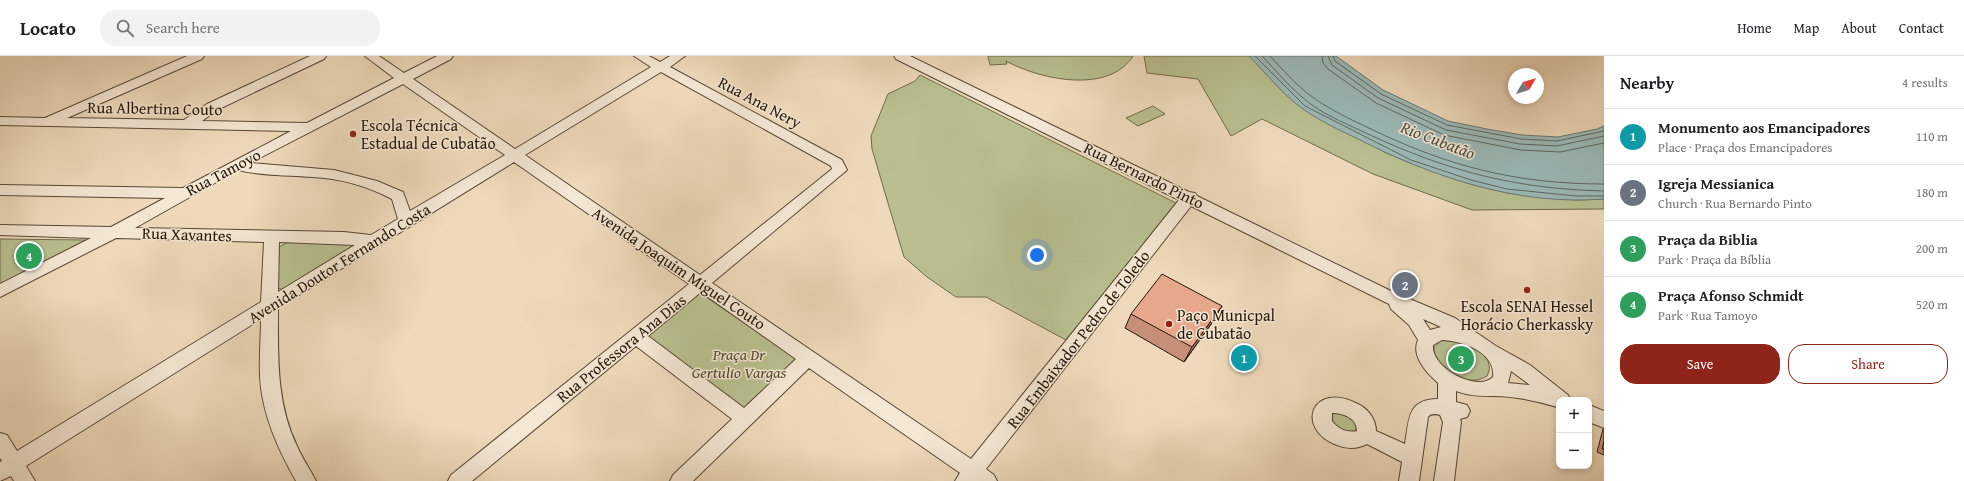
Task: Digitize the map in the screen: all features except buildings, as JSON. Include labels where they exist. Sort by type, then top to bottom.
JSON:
[{"type":"street","points":[[44,123],[198,56]]},
{"type":"street","points":[[187,125],[212,107],[320,56]]},
{"type":"street","name":"Avenida Joaquim Miguel Couto","points":[[371,56],[809,357],[975,478]]},
{"type":"street","name":"Rua Tamoyo","points":[[0,291],[115,232],[236,165],[447,56]]},
{"type":"street","name":"Rua Ana Nery","points":[[640,56],[837,163],[840,170]]},
{"type":"street","name":"Avenida Doutor Fernando Costa","points":[[7,467],[406,221],[516,156],[679,56]]},
{"type":"street","name":"Rua Bernardo Pinto","points":[[900,56],[1190,197],[1388,296],[1450,323],[1482,345]]},
{"type":"street","name":"Rua Albertina Couto","points":[[0,120],[44,123],[310,127]]},
{"type":"street","points":[[236,165],[254,170],[324,173],[381,186],[398,196],[406,221]]},
{"type":"street","name":"Rua Professora Ana Dias","points":[[458,481],[702,284],[840,170]]},
{"type":"street","points":[[0,190],[184,193]]},
{"type":"street","name":"Rua Embaixador Pedro de Toledo","points":[[975,478],[1190,197]]},
{"type":"street","name":"Rua Xavantes","points":[[0,230],[344,238],[374,242]]},
{"type":"street","points":[[272,237],[270,267],[269,378],[276,415],[288,448],[306,481]]},
{"type":"street","name":"Rua Bernardo Pinto","points":[[1388,296],[1414,320],[1427,339]]},
{"type":"street","points":[[1556,398],[1539,394],[1484,389],[1456,384],[1447,379],[1432,366],[1426,358],[1424,349],[1427,339],[1438,334],[1453,333],[1482,345],[1524,370],[1558,397]]},
{"type":"street","points":[[636,336],[745,419]]},
{"type":"street","points":[[1453,414],[1484,389],[1502,381],[1502,369],[1494,355],[1482,345]]},
{"type":"street","points":[[680,481],[809,357]]},
{"type":"street","points":[[1444,481],[1453,414],[1447,379]]},
{"type":"street","points":[[1409,481],[1419,414],[1422,408],[1429,407],[1453,414]]},
{"type":"street","points":[[1592,414],[1604,420]]},
{"type":"street","points":[[1366,436],[1412,457]]},
{"type":"street","points":[[0,441],[7,467],[25,481]]},
{"type":"green space","points":[[988,56],[1133,56],[1122,68],[1107,76],[1072,80],[1054,78],[1036,73],[1020,68],[1006,61],[1007,64],[990,65]]},
{"type":"green space","points":[[1144,56],[1251,56],[1384,152],[1410,163],[1470,184],[1507,193],[1576,200],[1604,199],[1604,209],[1472,210],[1373,174],[1262,119],[1231,136],[1198,79],[1147,73]]},
{"type":"green space","points":[[920,75],[1176,203],[1066,340],[986,297],[956,297],[927,277],[904,257],[872,149],[871,136],[888,94],[915,81]]},
{"type":"green space","points":[[1153,106],[1165,114],[1138,126],[1126,118]]},
{"type":"green space","points":[[0,239],[85,240],[0,286]]},
{"type":"green space","points":[[288,242],[352,244],[353,246],[284,289],[280,289],[278,287],[279,247]]},
{"type":"green space","name":"Praça Dr Gertulio Vargas","points":[[700,293],[797,359],[742,410],[645,337]]},
{"type":"green space","points":[[1449,339],[1470,346],[1484,356],[1488,362],[1489,369],[1487,376],[1471,380],[1462,379],[1445,370],[1435,355],[1434,347],[1442,340]]},
{"type":"green space","points":[[1335,412],[1351,416],[1357,426],[1355,431],[1348,432],[1335,426],[1331,416]]},
{"type":"water","name":"Rio Cubatão","points":[[1249,56],[1336,56],[1383,90],[1448,121],[1487,129],[1522,135],[1558,137],[1597,129],[1604,126],[1604,199],[1572,200],[1540,198],[1508,193],[1476,186],[1415,165],[1343,132],[1309,113],[1289,98]]},
{"type":"place","name":"Escola Técnica Estadual de Cubatão","points":[[353,134]]},
{"type":"place","name":"Praça Afonso Schmidt","points":[[29,256]]},
{"type":"place","name":"Igreja Messianica","points":[[1405,285]]},
{"type":"place","name":"Escola SENAI Hessel Horácio Cherkassky","points":[[1527,290]]},
{"type":"place","name":"Paço Municpal de Cubatão","points":[[1169,324]]},
{"type":"place","name":"Monumento aos Emancipadores","points":[[1244,358]]},
{"type":"place","name":"Praça da Biblia","points":[[1461,359]]}]
